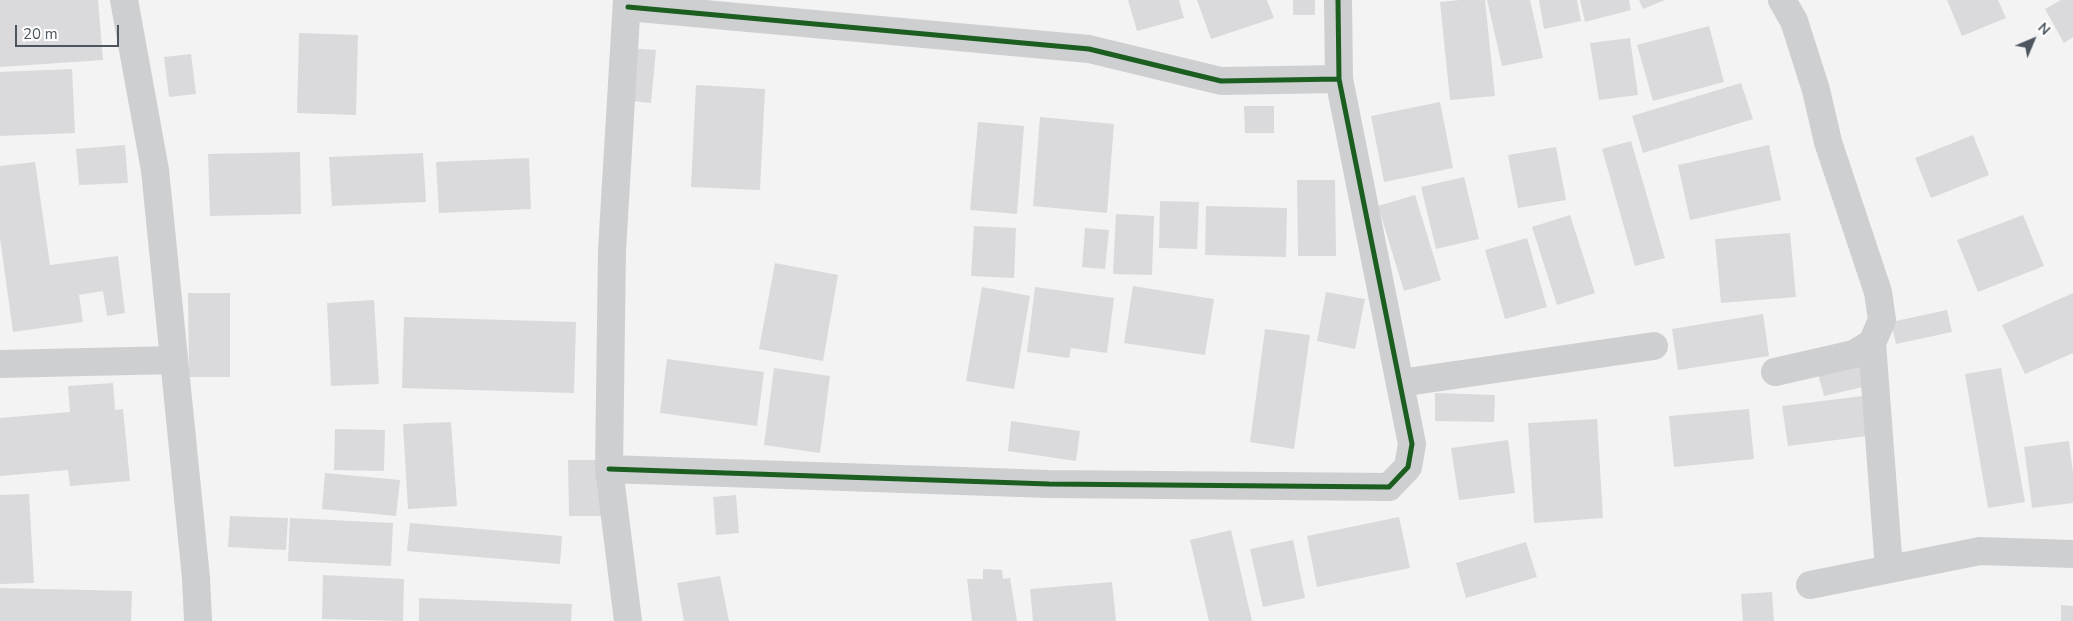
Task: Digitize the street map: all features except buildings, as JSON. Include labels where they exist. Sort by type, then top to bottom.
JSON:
[{"type":"street","points":[[124,0],[155,170],[195,568],[198,621]]},
{"type":"street","points":[[609,469],[1048,484],[1389,487],[1408,467],[1412,444],[1339,79],[1338,0]]},
{"type":"street","points":[[1782,0],[1794,21],[1816,90],[1828,142],[1878,292],[1882,320],[1872,343],[1889,569]]},
{"type":"street","points":[[628,621],[609,469],[612,250],[627,4],[1089,49],[1221,81],[1339,79]]},
{"type":"street","points":[[1775,372],[1854,354],[1872,343]]},
{"type":"street","points":[[1400,383],[1654,346]]},
{"type":"street","points":[[0,364],[174,360]]},
{"type":"street","points":[[1810,585],[1980,551],[2073,554]]},
{"type":"cycle path","points":[[609,469],[1049,484],[1389,487],[1408,467],[1412,444],[1339,79],[1338,0]]},
{"type":"cycle path","points":[[628,7],[1089,49],[1221,81],[1339,79]]}]
